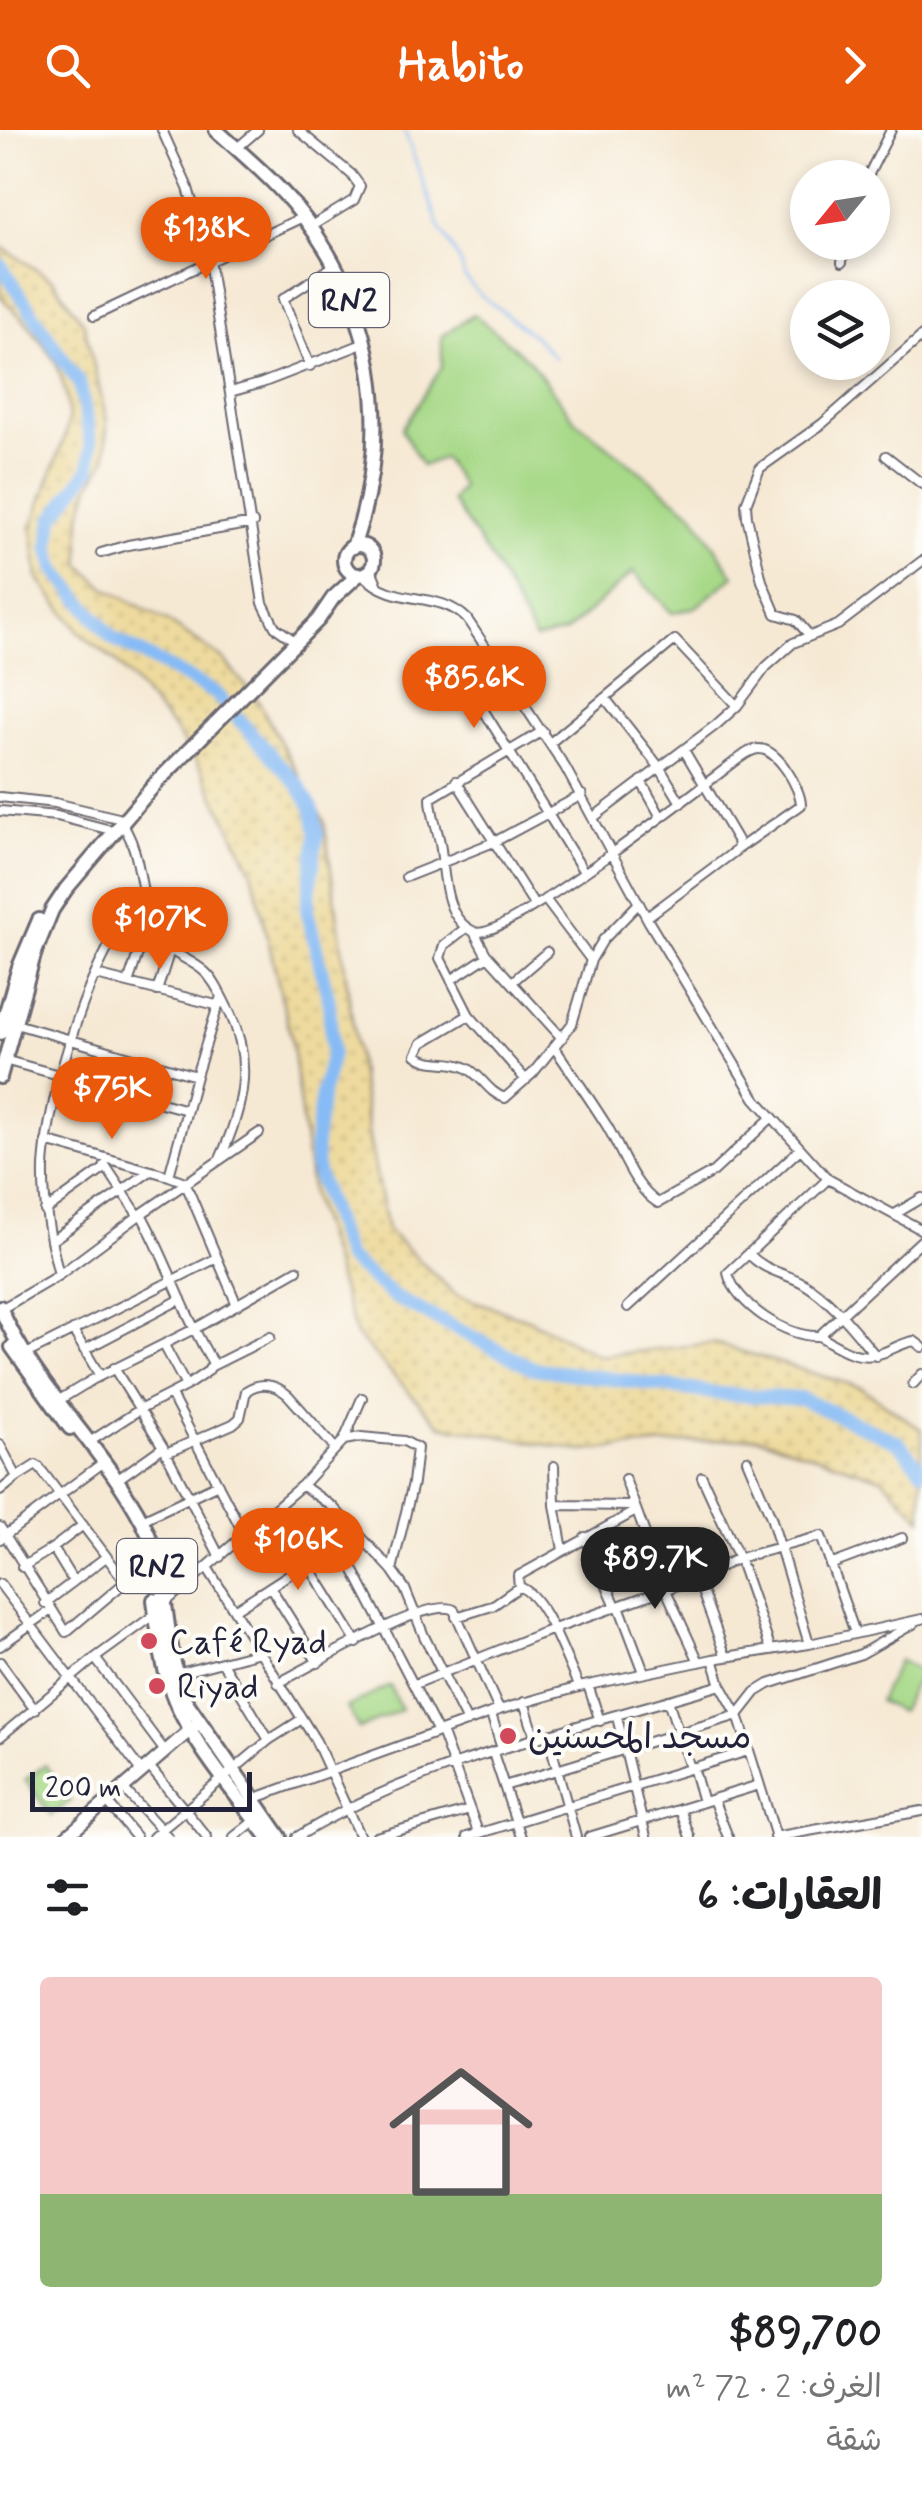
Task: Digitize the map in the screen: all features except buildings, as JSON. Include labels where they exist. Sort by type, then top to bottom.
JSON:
[{"type":"main road","name":"RN2","points":[[216,130],[307,222],[335,265],[365,343],[375,400],[376,434],[360,547],[373,555],[364,573]]},
{"type":"main road","points":[[0,1077],[24,983],[52,910],[124,818],[318,620],[332,598],[346,554],[360,547]]},
{"type":"main road","points":[[344,563],[350,572],[364,573]]},
{"type":"main road","points":[[332,598],[364,573]]},
{"type":"main road","points":[[0,1032],[19,967],[44,910],[108,829],[124,818]]},
{"type":"main road","name":"RN2","points":[[0,1308],[56,1402],[102,1464],[118,1479],[142,1520],[171,1676],[194,1726],[259,1817],[280,1837]]},
{"type":"main road","name":"RN2","points":[[0,1322],[22,1364],[91,1442],[152,1559]]},
{"type":"main road","name":"RN2","points":[[229,1773],[253,1799],[268,1837]]},
{"type":"street","points":[[162,130],[188,188],[210,260],[266,612],[275,627],[296,642]]},
{"type":"street","points":[[237,148],[258,130]]},
{"type":"street","points":[[94,316],[210,260],[354,200],[360,190],[351,174],[298,130]]},
{"type":"street","points":[[876,160],[892,130]]},
{"type":"street","points":[[310,366],[284,299],[335,265]]},
{"type":"street","points":[[809,635],[796,620],[776,614],[767,598],[747,516],[746,504],[754,482],[763,466],[843,406],[922,336]]},
{"type":"street","points":[[230,392],[365,343]]},
{"type":"street","points":[[886,456],[922,484]]},
{"type":"street","points":[[101,553],[252,523]]},
{"type":"street","points":[[594,816],[737,706],[771,662],[794,643],[838,625],[922,561]]},
{"type":"street","points":[[364,573],[379,590],[454,608],[466,618],[582,795],[646,917],[745,1084],[828,1179],[922,1230]]},
{"type":"street","points":[[550,742],[675,640],[737,706]]},
{"type":"street","points":[[493,656],[473,670],[471,677],[484,711],[584,872]]},
{"type":"street","points":[[605,698],[660,768],[681,803]]},
{"type":"street","points":[[544,732],[431,798],[448,898],[488,956],[562,1038]]},
{"type":"street","points":[[526,1080],[469,1016],[439,954],[449,940],[470,929],[484,932],[545,899],[751,751],[763,749],[774,755],[800,794],[798,808],[646,917]]},
{"type":"street","points":[[684,750],[738,849]]},
{"type":"street","points":[[456,781],[534,905]]},
{"type":"street","points":[[641,781],[661,818]]},
{"type":"street","points":[[406,877],[494,842],[582,795]]},
{"type":"street","points":[[0,797],[55,803],[124,818],[158,938],[203,970],[221,996],[239,1038],[245,1085],[240,1110],[220,1158]]},
{"type":"street","points":[[0,811],[57,816],[108,829]]},
{"type":"street","points":[[59,1275],[45,1211],[46,1141],[71,1040],[96,975],[112,937],[144,897]]},
{"type":"street","points":[[545,899],[591,960]]},
{"type":"street","points":[[469,1016],[422,1043],[416,1055],[429,1062],[466,1067],[499,1098],[509,1095],[562,1038],[576,1016],[582,981],[591,960],[603,940],[639,902]]},
{"type":"street","points":[[128,983],[150,918]]},
{"type":"street","points":[[157,991],[170,950]]},
{"type":"street","points":[[512,982],[547,952]]},
{"type":"street","points":[[451,980],[488,956]]},
{"type":"street","points":[[96,975],[216,1006]]},
{"type":"street","points":[[169,1176],[221,996]]},
{"type":"street","points":[[12,1024],[196,1076]]},
{"type":"street","points":[[554,1047],[648,1196],[658,1204],[712,1172],[771,1118]]},
{"type":"street","points":[[4,1060],[187,1110]]},
{"type":"street","points":[[0,1308],[59,1275],[184,1182],[259,1133]]},
{"type":"street","points":[[46,1141],[105,1164],[184,1182],[238,1305]]},
{"type":"street","points":[[628,1307],[799,1150]]},
{"type":"street","points":[[105,1164],[140,1214],[175,1280],[212,1366]]},
{"type":"street","points":[[45,1211],[105,1164]]},
{"type":"street","points":[[51,1241],[148,1172]]},
{"type":"street","points":[[828,1179],[728,1273],[732,1284],[771,1323],[805,1336],[819,1336],[856,1356],[876,1356],[906,1342],[914,1341],[922,1347]]},
{"type":"street","points":[[895,1214],[922,1198]]},
{"type":"street","points":[[819,1336],[922,1240]]},
{"type":"street","points":[[748,1253],[770,1271],[801,1282],[841,1315],[876,1356]]},
{"type":"street","points":[[26,1354],[217,1258]]},
{"type":"street","points":[[56,1402],[297,1270]]},
{"type":"street","points":[[84,1350],[181,1299]]},
{"type":"street","points":[[73,1330],[100,1376]]},
{"type":"street","points":[[91,1442],[186,1386],[212,1366],[270,1337]]},
{"type":"street","points":[[164,1345],[186,1386]]},
{"type":"street","points":[[114,1368],[164,1450],[220,1557]]},
{"type":"street","points":[[913,1384],[922,1374]]},
{"type":"street","points":[[118,1479],[164,1450],[238,1421],[246,1391],[264,1384],[280,1388],[288,1395],[335,1448]]},
{"type":"street","points":[[171,1395],[245,1536]]},
{"type":"street","points":[[1,1735],[160,1609],[302,1485],[344,1440],[362,1398]]},
{"type":"street","points":[[344,1440],[404,1441],[417,1448],[413,1483],[392,1570]]},
{"type":"street","points":[[1,1448],[16,1477]]},
{"type":"street","points":[[747,1460],[780,1547],[809,1644]]},
{"type":"street","points":[[102,1464],[62,1496],[2,1533],[66,1632],[152,1559]]},
{"type":"street","points":[[0,1491],[36,1465],[125,1582]]},
{"type":"street","points":[[554,1466],[562,1550]]},
{"type":"street","points":[[702,1478],[739,1558],[771,1650]]},
{"type":"street","points":[[625,1479],[633,1509],[699,1662]]},
{"type":"street","points":[[142,1520],[218,1484]]},
{"type":"street","points":[[302,1485],[320,1495],[392,1570],[467,1722]]},
{"type":"street","points":[[555,1505],[633,1509]]},
{"type":"street","points":[[519,1587],[518,1576],[633,1509]]},
{"type":"street","points":[[22,1566],[84,1526]]},
{"type":"street","points":[[605,1528],[615,1553],[648,1540]]},
{"type":"street","points":[[234,1610],[308,1564],[354,1529]]},
{"type":"street","points":[[585,1536],[644,1672]]},
{"type":"street","points":[[415,1684],[552,1629],[697,1578],[739,1558],[821,1536],[855,1633]]},
{"type":"street","points":[[830,1565],[902,1538]]},
{"type":"street","points":[[339,1542],[440,1731],[478,1832]]},
{"type":"street","points":[[53,1548],[73,1581]]},
{"type":"street","points":[[0,1646],[73,1581],[106,1558]]},
{"type":"street","points":[[308,1564],[357,1643]]},
{"type":"street","points":[[206,1567],[331,1768],[360,1837]]},
{"type":"street","points":[[697,1578],[726,1657]]},
{"type":"street","points":[[0,1584],[72,1679],[207,1837]]},
{"type":"street","points":[[456,1617],[492,1606],[519,1587]]},
{"type":"street","points":[[519,1587],[534,1594],[600,1721]]},
{"type":"street","points":[[271,1588],[318,1663]]},
{"type":"street","points":[[278,1684],[414,1612],[446,1606],[454,1610],[495,1712],[504,1786],[521,1837]]},
{"type":"street","points":[[253,1799],[524,1702],[644,1672],[809,1644],[922,1619]]},
{"type":"street","points":[[504,1786],[738,1715],[765,1686],[861,1654],[922,1619]]},
{"type":"street","points":[[171,1676],[260,1652]]},
{"type":"street","points":[[95,1658],[164,1750]]},
{"type":"street","points":[[713,1659],[721,1685],[738,1715],[775,1837],[922,1810]]},
{"type":"street","points":[[0,1662],[35,1710]]},
{"type":"street","points":[[223,1664],[269,1740]]},
{"type":"street","points":[[298,1837],[348,1808],[453,1767],[721,1685]]},
{"type":"street","points":[[668,1700],[691,1768],[728,1837]]},
{"type":"street","points":[[524,1702],[536,1740]]},
{"type":"street","points":[[616,1717],[646,1837]]},
{"type":"street","points":[[153,1837],[165,1833],[184,1811],[229,1773],[302,1719]]},
{"type":"street","points":[[73,1835],[194,1726]]},
{"type":"street","points":[[548,1736],[576,1837]]},
{"type":"street","points":[[468,1837],[748,1750]]},
{"type":"street","points":[[589,1837],[759,1785]]},
{"type":"street","points":[[122,1787],[165,1833]]},
{"type":"street","points":[[106,1802],[136,1837]]},
{"type":"street","points":[[680,1809],[690,1837]]},
{"type":"street","points":[[376,1837],[470,1810]]},
{"type":"street","points":[[234,1837],[259,1817]]},
{"type":"green space","points":[[474,314],[530,361],[575,420],[694,514],[734,576],[696,607],[672,613],[633,572],[566,632],[535,639],[493,562],[452,501],[462,486],[443,458],[422,466],[402,429],[442,367],[442,336]]},
{"type":"green space","points":[[899,1660],[920,1672],[900,1712],[879,1701]]},
{"type":"green space","points":[[390,1686],[401,1710],[359,1729],[347,1707]]},
{"type":"green space","points":[[45,1765],[70,1801],[51,1815],[25,1780]]},
{"type":"sand","points":[[0,246],[54,281],[84,324],[107,421],[106,459],[90,486],[81,515],[80,564],[104,587],[167,621],[223,659],[258,701],[324,821],[369,1138],[387,1230],[456,1295],[528,1319],[599,1356],[714,1343],[862,1388],[922,1430],[922,1519],[882,1478],[757,1437],[581,1451],[440,1425],[356,1335],[312,1197],[291,1038],[252,871],[201,769],[175,730],[115,661],[81,634],[38,578],[32,527],[69,418],[56,362],[28,324],[0,296]]},
{"type":"waterway","points":[[404,130],[440,228],[464,276],[476,291],[555,358]]},
{"type":"waterway","points":[[0,264],[80,385],[91,444],[90,468],[53,519],[49,546],[55,569],[112,638],[215,693],[299,786],[312,808],[317,833],[307,910],[329,1001],[332,1053],[315,1143],[317,1172],[346,1257],[394,1297],[533,1368],[721,1394],[802,1399],[898,1442],[922,1470]]},
{"type":"place","name":"Café Ryad","points":[[149,1641]]},
{"type":"place","name":"Riyad","points":[[157,1686]]},
{"type":"place","name":"مسجد المحسنين","points":[[508,1736]]}]
